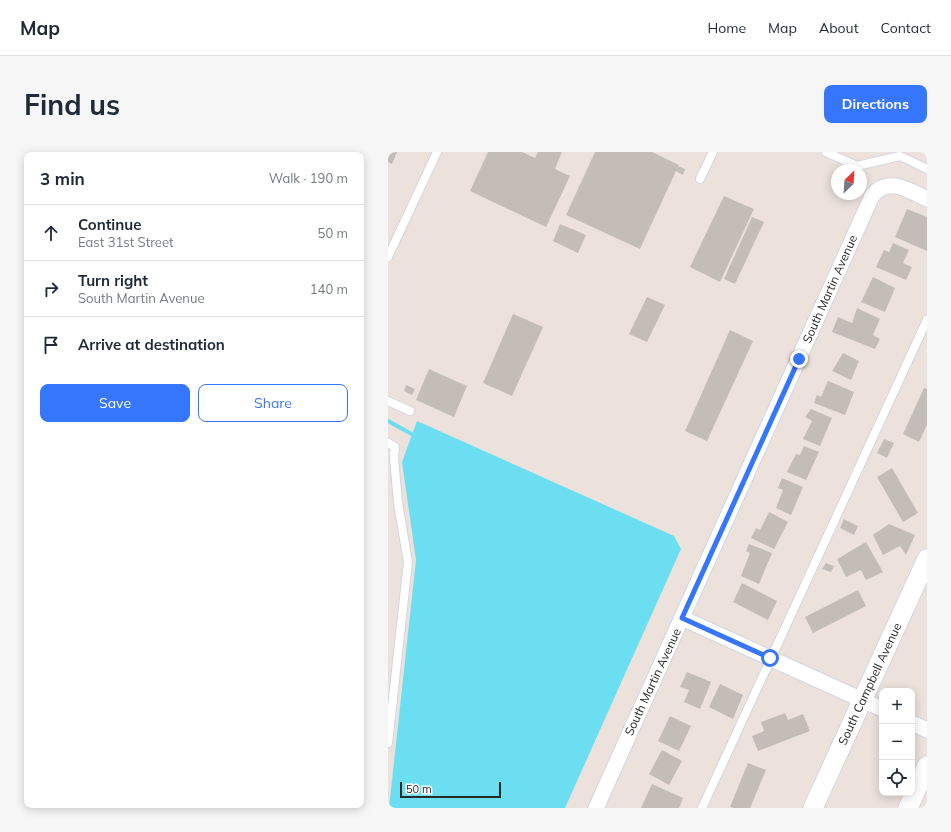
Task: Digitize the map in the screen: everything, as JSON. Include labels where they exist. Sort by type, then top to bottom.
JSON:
[{"type":"street","name":"South Martin Avenue","points":[[596,808],[872,196],[881,187],[893,185],[927,199]]},
{"type":"street","name":"South Campbell Avenue","points":[[813,808],[927,559]]},
{"type":"street","points":[[682,618],[879,708]]},
{"type":"street","points":[[914,724],[927,730]]},
{"type":"street","points":[[908,808],[927,766]]},
{"type":"lane","points":[[388,257],[437,152]]},
{"type":"lane","points":[[700,179],[713,152]]},
{"type":"lane","points":[[826,152],[857,166],[900,156],[927,169]]},
{"type":"lane","points":[[702,808],[927,320]]},
{"type":"lane","points":[[388,401],[410,411]]},
{"type":"lane","points":[[388,443],[395,446],[394,458],[398,503],[408,562],[388,743]]},
{"type":"water","points":[[417,421],[674,536],[681,549],[565,808],[389,808],[416,560],[402,462]]},
{"type":"building","points":[[388,152],[397,152],[392,164],[388,162]]},
{"type":"building","points":[[488,152],[522,152],[535,158],[538,152],[562,152],[555,169],[570,176],[546,227],[470,191]]},
{"type":"building","points":[[595,152],[652,152],[685,169],[683,175],[676,171],[640,249],[566,215]]},
{"type":"building","points":[[724,196],[754,209],[720,282],[690,267]]},
{"type":"building","points":[[907,209],[927,217],[927,251],[895,237]]},
{"type":"building","points":[[752,217],[764,222],[735,284],[724,279]]},
{"type":"building","points":[[560,224],[586,235],[578,253],[553,241]]},
{"type":"building","points":[[893,243],[909,250],[903,263],[912,267],[906,280],[876,267],[884,250],[889,252]]},
{"type":"building","points":[[873,277],[895,288],[885,312],[861,302]]},
{"type":"building","points":[[647,297],[665,305],[647,342],[629,334]]},
{"type":"building","points":[[857,308],[880,319],[873,335],[880,339],[875,349],[832,332],[838,317],[852,323]]},
{"type":"building","points":[[513,314],[543,327],[512,396],[483,383]]},
{"type":"building","points":[[730,330],[753,341],[707,441],[685,431]]},
{"type":"building","points":[[843,353],[859,361],[851,380],[832,371]]},
{"type":"building","points":[[429,369],[467,386],[454,417],[416,400]]},
{"type":"building","points":[[828,381],[854,392],[845,415],[814,403],[817,395],[821,397]]},
{"type":"building","points":[[406,385],[415,389],[412,395],[404,391]]},
{"type":"building","points":[[924,388],[927,389],[927,425],[919,442],[903,434]]},
{"type":"building","points":[[811,409],[832,418],[820,446],[803,439],[812,421],[805,417]]},
{"type":"building","points":[[884,439],[894,443],[887,458],[877,453]]},
{"type":"building","points":[[804,446],[819,452],[806,480],[787,472],[796,454],[800,455]]},
{"type":"building","points":[[892,468],[918,513],[903,522],[877,477]]},
{"type":"building","points":[[782,478],[803,487],[791,515],[776,508],[783,490],[778,488]]},
{"type":"building","points":[[769,512],[788,522],[774,549],[751,538],[756,528],[760,530]]},
{"type":"building","points":[[844,519],[858,526],[854,535],[840,528]]},
{"type":"building","points":[[889,524],[915,535],[906,555],[900,546],[883,555],[873,535]]},
{"type":"building","points":[[866,542],[883,572],[866,580],[861,570],[846,577],[837,559]]},
{"type":"building","points":[[749,544],[772,553],[759,584],[741,576],[750,553],[746,551]]},
{"type":"building","points":[[826,563],[834,566],[831,572],[822,569]]},
{"type":"building","points":[[742,583],[777,601],[768,620],[733,602]]},
{"type":"building","points":[[858,590],[866,606],[813,633],[805,617]]},
{"type":"building","points":[[687,672],[711,682],[700,709],[684,702],[689,690],[680,687]]},
{"type":"building","points":[[720,684],[743,695],[733,719],[709,707]]},
{"type":"building","points":[[785,713],[788,720],[803,714],[810,731],[758,751],[752,736],[764,731],[761,722]]},
{"type":"building","points":[[670,716],[691,726],[679,751],[658,741]]},
{"type":"building","points":[[662,750],[682,761],[669,785],[649,774]]},
{"type":"building","points":[[748,763],[766,770],[750,808],[730,807]]},
{"type":"building","points":[[652,784],[683,798],[679,808],[641,808]]},
{"type":"waterway","points":[[388,421],[417,437]]},
{"type":"route","points":[[770,658],[682,618],[799,359]]}]
